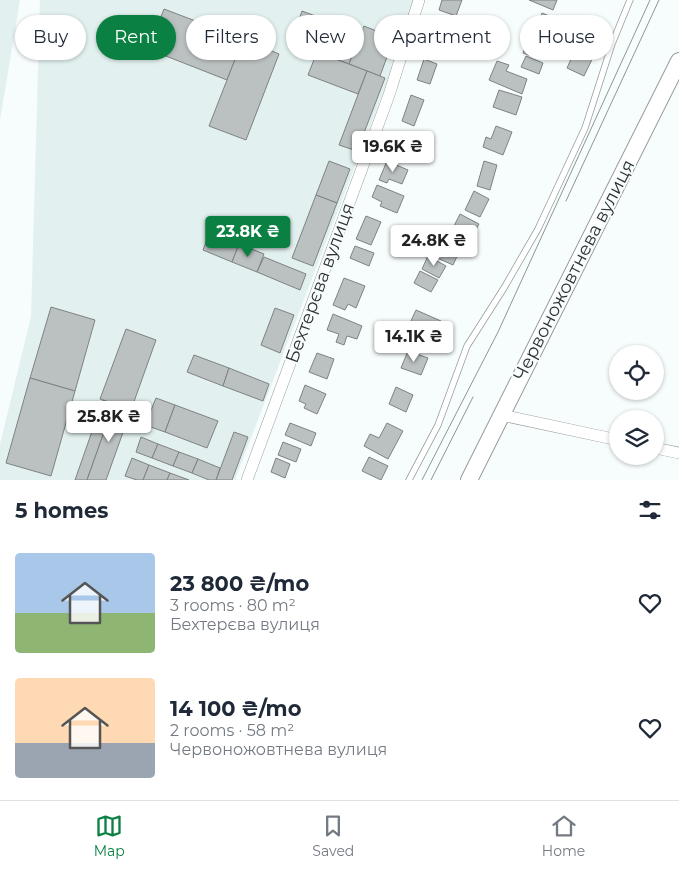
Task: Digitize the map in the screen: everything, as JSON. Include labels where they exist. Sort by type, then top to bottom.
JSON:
[{"type":"main road","name":"Червоножовтнева вулиця","points":[[469,480],[679,61]]},
{"type":"street","name":"Бехтерєва вулиця","points":[[247,480],[389,95],[420,0]]},
{"type":"street","points":[[501,415],[609,438]]},
{"type":"street","points":[[664,450],[679,453]]},
{"type":"lane","points":[[409,480],[438,425],[467,346],[504,288],[533,237],[585,128],[612,44],[630,0]]},
{"type":"shaded area","points":[[0,0],[20,0],[18,15],[15,15],[15,30],[0,120]]},
{"type":"shaded area","points":[[40,0],[413,0],[408,15],[374,15],[374,60],[394,60],[235,480],[0,480],[0,444],[31,317],[38,60],[86,60],[86,15],[40,15]]},
{"type":"building","points":[[442,0],[462,0],[456,15],[439,10]]},
{"type":"building","points":[[529,0],[557,0],[553,10]]},
{"type":"building","points":[[164,9],[186,17],[186,60],[235,60],[227,80],[176,60],[176,15],[162,15]]},
{"type":"building","points":[[302,11],[313,15],[301,15]]},
{"type":"building","points":[[364,26],[374,30],[374,60],[386,60],[380,76],[349,64],[351,60],[364,60]]},
{"type":"building","points":[[276,53],[279,54],[246,140],[209,126],[235,60],[276,60]]},
{"type":"building","points":[[314,60],[338,60],[367,71],[358,94],[308,75]]},
{"type":"building","points":[[338,60],[351,60],[349,64]]},
{"type":"building","points":[[424,60],[437,64],[430,84],[417,80]]},
{"type":"building","points":[[524,60],[536,60],[543,63],[539,74],[521,67]]},
{"type":"building","points":[[571,60],[592,60],[584,76],[567,68]]},
{"type":"building","points":[[497,61],[509,65],[506,71],[527,79],[522,94],[489,80]]},
{"type":"building","points":[[367,71],[385,78],[357,151],[339,145]]},
{"type":"building","points":[[499,90],[522,97],[516,115],[493,107]]},
{"type":"building","points":[[411,95],[424,100],[414,126],[402,121]]},
{"type":"building","points":[[496,126],[512,132],[503,155],[483,147],[486,137],[491,139]]},
{"type":"building","points":[[329,161],[350,169],[337,203],[316,195]]},
{"type":"building","points":[[387,161],[408,170],[402,184],[389,179],[387,183],[379,180]]},
{"type":"building","points":[[484,161],[497,165],[490,190],[477,186]]},
{"type":"building","points":[[377,185],[404,196],[397,213],[380,206],[382,202],[372,197]]},
{"type":"building","points":[[474,191],[489,199],[480,217],[465,210]]},
{"type":"building","points":[[316,195],[337,203],[313,266],[292,258]]},
{"type":"building","points":[[460,214],[479,224],[473,235],[454,226]]},
{"type":"building","points":[[366,216],[381,222],[371,245],[356,239]]},
{"type":"building","points":[[210,232],[239,244],[232,262],[203,250]]},
{"type":"building","points":[[453,232],[472,241],[466,253],[447,244]]},
{"type":"building","points":[[239,244],[264,254],[257,272],[232,262]]},
{"type":"building","points":[[441,244],[459,252],[453,265],[435,257]]},
{"type":"building","points":[[355,246],[374,253],[369,266],[350,258]]},
{"type":"building","points":[[428,256],[446,266],[439,278],[422,269]]},
{"type":"building","points":[[264,257],[306,274],[300,290],[257,272]]},
{"type":"building","points":[[420,271],[438,280],[431,292],[414,283]]},
{"type":"building","points":[[344,278],[365,286],[356,308],[348,304],[345,310],[333,305]]},
{"type":"building","points":[[51,307],[95,320],[75,391],[30,378]]},
{"type":"building","points":[[275,308],[294,315],[280,353],[261,345]]},
{"type":"building","points":[[416,310],[441,321],[435,335],[410,323]]},
{"type":"building","points":[[333,314],[362,326],[357,339],[347,336],[344,345],[336,342],[339,334],[327,330]]},
{"type":"building","points":[[126,329],[156,340],[131,410],[100,399]]},
{"type":"building","points":[[408,351],[428,358],[421,375],[401,368]]},
{"type":"building","points":[[317,353],[334,359],[327,379],[309,372]]},
{"type":"building","points":[[194,355],[229,368],[223,386],[187,372]]},
{"type":"building","points":[[229,368],[269,384],[263,401],[223,386]]},
{"type":"building","points":[[30,378],[75,391],[51,476],[6,463]]},
{"type":"building","points":[[305,385],[326,394],[317,414],[304,408],[306,404],[299,401]]},
{"type":"building","points":[[396,387],[413,395],[406,412],[389,404]]},
{"type":"building","points":[[156,398],[175,405],[165,432],[145,425]]},
{"type":"building","points":[[103,400],[114,404],[87,480],[75,480]]},
{"type":"building","points":[[114,404],[131,410],[106,480],[87,480]]},
{"type":"building","points":[[175,405],[218,421],[207,448],[165,432]]},
{"type":"building","points":[[290,423],[316,433],[311,446],[285,435]]},
{"type":"building","points":[[387,423],[403,431],[388,459],[364,446],[370,434],[379,438]]},
{"type":"building","points":[[234,432],[248,437],[232,480],[216,480]]},
{"type":"building","points":[[141,437],[158,444],[152,458],[136,452]]},
{"type":"building","points":[[283,442],[301,449],[296,462],[278,455]]},
{"type":"building","points":[[158,444],[179,452],[173,466],[152,458]]},
{"type":"building","points":[[179,452],[198,459],[192,473],[173,466]]},
{"type":"building","points":[[369,457],[388,466],[381,480],[362,471]]},
{"type":"building","points":[[132,458],[149,465],[143,480],[125,476]]},
{"type":"building","points":[[276,458],[290,464],[285,478],[271,472]]},
{"type":"building","points":[[198,459],[220,468],[216,480],[209,480],[192,473]]},
{"type":"building","points":[[149,465],[170,473],[167,480],[143,480]]},
{"type":"building","points":[[170,473],[189,480],[167,480]]},
{"type":"tram line","points":[[422,480],[498,332],[650,0]]},
{"type":"tram line","points":[[566,201],[659,0]]},
{"type":"tram line","points":[[431,480],[473,397]]}]
